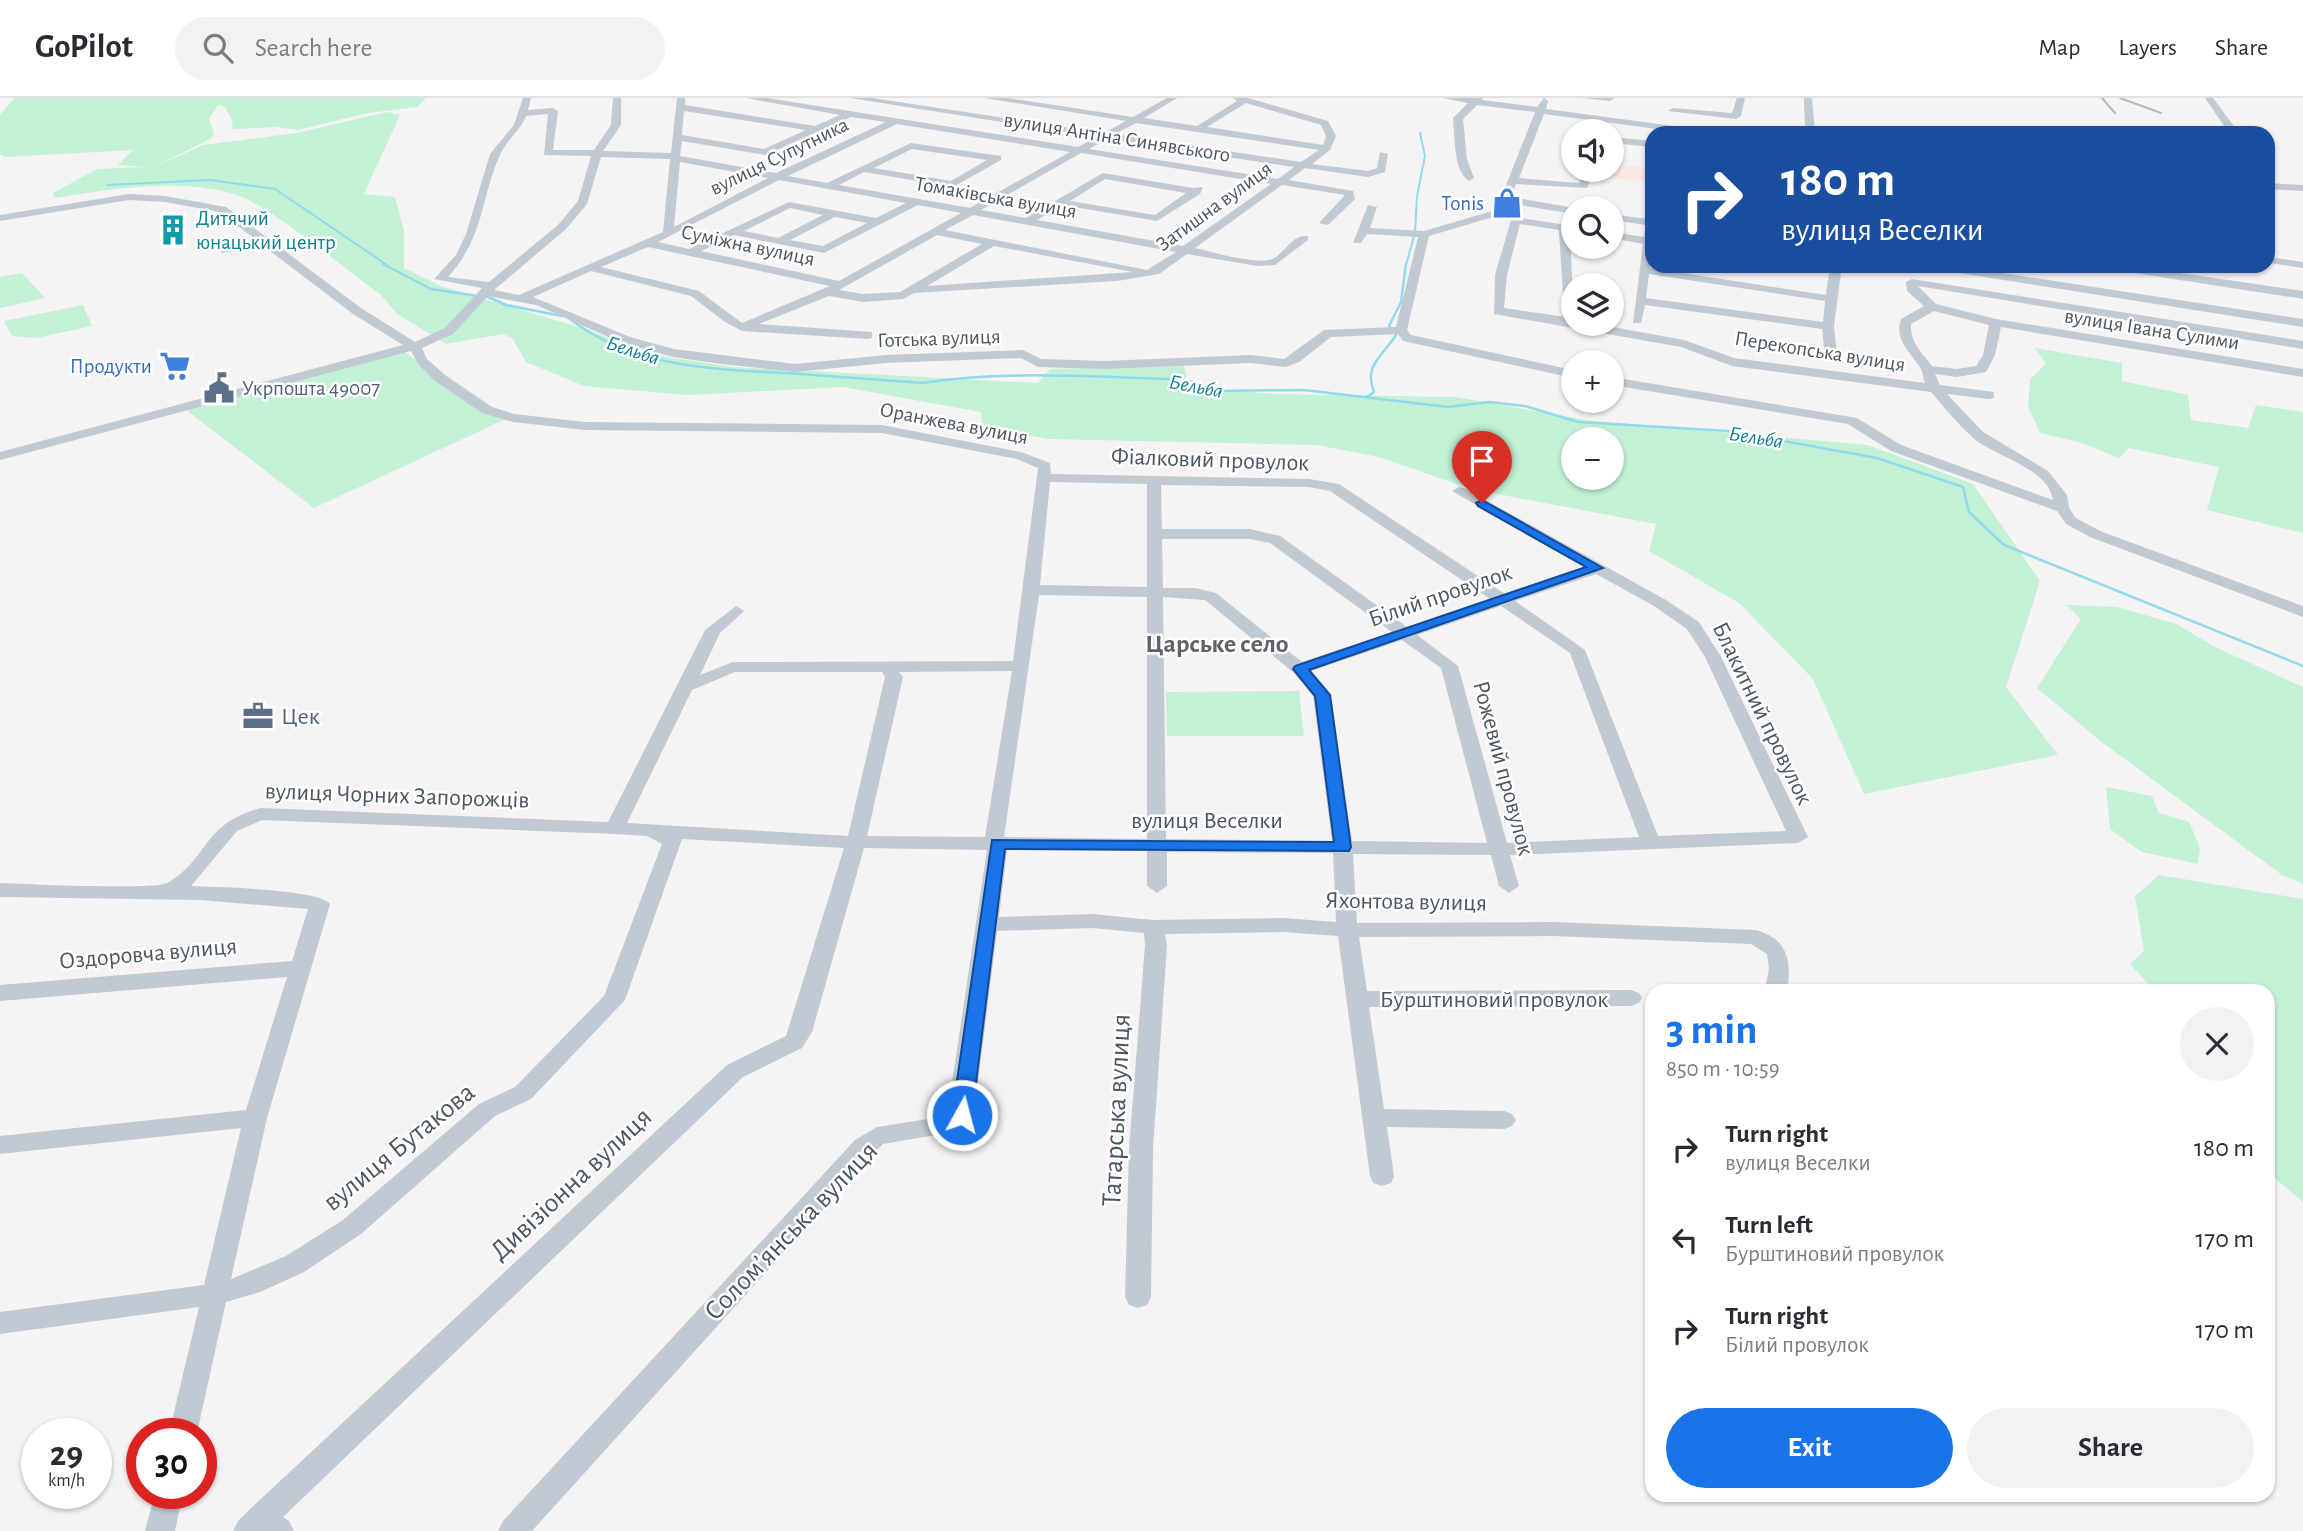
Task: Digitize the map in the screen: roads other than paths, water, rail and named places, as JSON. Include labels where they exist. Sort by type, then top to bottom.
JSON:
[{"type":"street","points":[[523,113],[527,98]]},
{"type":"street","points":[[0,456],[415,347],[449,331],[486,293],[562,227],[583,202],[597,154],[616,125],[617,98]]},
{"type":"street","name":"вулиця Антіна Синявського","points":[[750,98],[1279,181],[1343,192],[1351,197],[1324,223]]},
{"type":"street","name":"вулиця Антіна Синявського","points":[[854,98],[1301,167],[1368,174],[1382,170],[1383,154]]},
{"type":"street","name":"вулиця Супутника","points":[[668,234],[777,177],[947,98]]},
{"type":"street","points":[[989,98],[1014,100],[1074,111],[1327,148],[1331,136],[1325,123],[1241,99],[1198,129]]},
{"type":"street","points":[[592,268],[695,293],[710,301],[727,320],[742,327],[828,292],[1173,98]]},
{"type":"street","points":[[1447,98],[1478,100],[1645,127]]},
{"type":"street","points":[[1545,98],[1507,195],[1514,205],[1516,220],[1561,227]]},
{"type":"street","points":[[1586,98],[1610,98]]},
{"type":"street","points":[[1671,126],[1675,98]]},
{"type":"street","points":[[1673,111],[1736,116],[1741,98]]},
{"type":"street","points":[[1808,98],[1810,126]]},
{"type":"street","points":[[2209,98],[2229,126]]},
{"type":"street","points":[[1469,178],[1462,159],[1458,118],[1478,100]]},
{"type":"street","points":[[520,298],[668,234],[680,103],[727,115],[816,129]]},
{"type":"street","points":[[1074,111],[1086,104]]},
{"type":"street","name":"Томаківська вулиця","points":[[523,113],[553,111],[552,137],[547,153],[674,157],[1257,263],[1275,262],[1304,238]]},
{"type":"street","name":"Готська вулиця","points":[[523,113],[513,132],[495,154],[471,234],[461,256],[440,279],[486,293],[520,298],[582,319],[626,341],[673,353],[795,368],[886,359],[1023,354],[1038,363],[1104,365],[1251,359],[1286,363],[1328,333],[1396,332]]},
{"type":"street","points":[[676,134],[765,152],[849,114]]},
{"type":"street","points":[[702,125],[727,115]]},
{"type":"street","points":[[745,133],[771,122]]},
{"type":"street","points":[[676,134],[690,130]]},
{"type":"street","points":[[720,144],[733,138]]},
{"type":"street","points":[[1624,141],[1645,143]]},
{"type":"street","points":[[863,169],[953,184],[1028,143]]},
{"type":"street","points":[[828,186],[911,146],[996,159]]},
{"type":"street","name":"Затишна вулиця","points":[[828,292],[863,298],[911,292],[1117,278],[1155,272],[1327,148]]},
{"type":"street","points":[[932,164],[953,152]]},
{"type":"street","points":[[910,176],[921,170]]},
{"type":"street","points":[[1060,202],[1157,218],[1224,173]]},
{"type":"street","points":[[1027,222],[1103,176],[1196,192]]},
{"type":"street","points":[[1514,181],[1583,186],[1585,182]]},
{"type":"street","points":[[2275,185],[2303,188]]},
{"type":"street","points":[[0,218],[100,200],[141,198],[222,209],[357,311],[415,347]]},
{"type":"street","points":[[733,232],[824,250],[916,202]]},
{"type":"street","points":[[689,253],[789,205],[878,222]]},
{"type":"street","points":[[1364,232],[1424,234],[1514,205],[1561,210]]},
{"type":"street","points":[[1357,242],[1364,232],[1372,207]]},
{"type":"street","points":[[780,241],[833,214]]},
{"type":"street","points":[[1624,218],[1645,221]]},
{"type":"street","name":"Перекопська вулиця","points":[[1516,220],[1501,275],[1498,311],[1561,321]]},
{"type":"street","points":[[936,232],[1155,272]]},
{"type":"street","points":[[1424,234],[1396,332],[1561,371]]},
{"type":"street","points":[[1624,237],[1645,240]]},
{"type":"street","points":[[911,292],[993,242]]},
{"type":"street","name":"Суміжна вулиця","points":[[647,243],[840,285]]},
{"type":"street","points":[[225,251],[268,244]]},
{"type":"street","points":[[2275,261],[2303,265]]},
{"type":"street","points":[[1637,320],[1645,265]]},
{"type":"street","points":[[1663,273],[1832,299]]},
{"type":"street","points":[[1831,355],[1828,326],[1835,273]]},
{"type":"street","points":[[1918,273],[1912,282],[1913,290],[1932,307],[1905,321],[1908,348],[1930,370],[1933,387],[1974,432],[1992,447],[2045,473],[2062,497],[2062,508],[2071,521],[2095,534],[2303,612]]},
{"type":"street","points":[[2022,273],[2303,323]]},
{"type":"street","points":[[2156,273],[2303,295]]},
{"type":"street","points":[[1912,282],[2303,345]]},
{"type":"street","points":[[1640,301],[1828,326]]},
{"type":"street","name":"вулиця Івана Сулими","points":[[1932,307],[1996,323],[2303,373]]},
{"type":"street","points":[[1930,370],[1957,373],[1981,369],[1989,355],[1996,323]]},
{"type":"street","name":"Готська вулиця","points":[[742,327],[869,335]]},
{"type":"street","name":"Перекопська вулиця","points":[[1624,332],[1684,344],[1732,362],[1989,395]]},
{"type":"street","name":"Оранжева вулиця","points":[[415,347],[422,361],[450,386],[487,410],[513,418],[585,426],[882,429],[1032,459],[1045,467],[1032,590],[994,843]]},
{"type":"street","points":[[1624,383],[1852,421],[1896,448],[2062,508]]},
{"type":"street","points":[[1837,403],[1855,414],[1857,417],[1852,421]]},
{"type":"street","name":"Фіалковий провулок","points":[[1045,478],[1309,483],[1334,488],[1571,644],[1582,657],[1651,844]]},
{"type":"street","points":[[1154,479],[1159,846],[1157,886]]},
{"type":"street","name":"Блакитний провулок","points":[[1460,491],[1680,616],[1700,634],[1798,837]]},
{"type":"street","name":"Рожевий провулок","points":[[1153,534],[1250,534],[1275,539],[1408,633],[1449,666],[1509,886]]},
{"type":"street","name":"Білий провулок","points":[[1300,669],[1597,568]]},
{"type":"street","name":"Бурштиновий провулок","points":[[1032,590],[1210,596],[1300,669],[1322,695],[1343,847],[1347,928],[1382,1176]]},
{"type":"street","points":[[615,828],[682,688],[713,631],[736,611]]},
{"type":"street","points":[[682,688],[733,667],[1021,666]]},
{"type":"street","name":"Дивізіонна вулиця","points":[[263,1527],[735,1071],[794,1042],[801,1032],[856,842],[894,677],[887,667]]},
{"type":"street","name":"вулиця Чорних Запорожців","points":[[167,891],[192,878],[222,834],[234,823],[261,814],[615,828]]},
{"type":"street","name":"вулиця Веселки","points":[[615,828],[856,842],[1501,849],[1798,837]]},
{"type":"street","name":"вулиця Бутакова","points":[[0,1323],[216,1294],[251,1284],[295,1264],[352,1227],[487,1110],[523,1093],[614,1000],[673,841],[648,831]]},
{"type":"street","name":"Соломʼянська вулиця","points":[[513,1531],[650,1378],[864,1147],[877,1136],[957,1124],[962,1115],[989,924],[994,843]]},
{"type":"street","name":"вулиця Чорних Запорожців","points":[[0,890],[129,894],[167,891],[271,897],[320,904],[302,968]]},
{"type":"street","name":"Яхонтова вулиця","points":[[989,924],[1092,921],[1153,927],[1283,925],[1373,931],[1553,929],[1727,934],[1756,937],[1777,951],[1780,968],[1777,984]]},
{"type":"street","name":"Татарська вулиця","points":[[1138,1297],[1141,1149],[1156,945],[1153,927]]},
{"type":"street","points":[[187,1418],[256,1118],[302,968]]},
{"type":"street","name":"Оздоровча вулиця","points":[[0,993],[302,968]]},
{"type":"street","name":"Бурштиновий провулок","points":[[1357,999],[1631,998]]},
{"type":"street","points":[[0,1146],[256,1118]]},
{"type":"street","points":[[1372,1118],[1504,1121]]},
{"type":"street","points":[[160,1531],[165,1509]]},
{"type":"waterway","points":[[1415,232],[1417,196],[1425,156],[1420,133]]},
{"type":"waterway","name":"Бельба","points":[[108,185],[210,180],[275,189],[387,265]]},
{"type":"waterway","points":[[1406,265],[1414,236]]},
{"type":"waterway","name":"Бельба","points":[[383,264],[431,289],[478,296]]},
{"type":"waterway","points":[[1367,397],[1374,392],[1371,375],[1376,361],[1396,335],[1389,326],[1401,302],[1406,264]]},
{"type":"waterway","name":"Бельба","points":[[486,296],[506,305],[562,316]]},
{"type":"waterway","name":"Бельба","points":[[570,319],[596,336],[623,348],[680,364],[709,368],[923,383],[1016,375],[1173,379],[1194,382],[1207,391],[1304,390],[1448,407],[1489,402],[1525,406],[1578,422],[1728,431],[1877,458],[1963,487],[1969,512],[2004,545],[2303,666]]},
{"type":"railway","points":[[2102,98],[2115,113]]},
{"type":"railway","points":[[2120,98],[2161,113]]},
{"type":"place","name":"Tonis","points":[[1507,203]]},
{"type":"place","name":"Дитячий юнацький центр","points":[[173,230]]},
{"type":"place","name":"Продукти","points":[[175,366]]},
{"type":"place","name":"Укрпошта 49007","points":[[219,388]]},
{"type":"place","name":"Цек","points":[[258,716]]},
{"type":"district","name":"Царське село","points":[[1217,643]]}]
